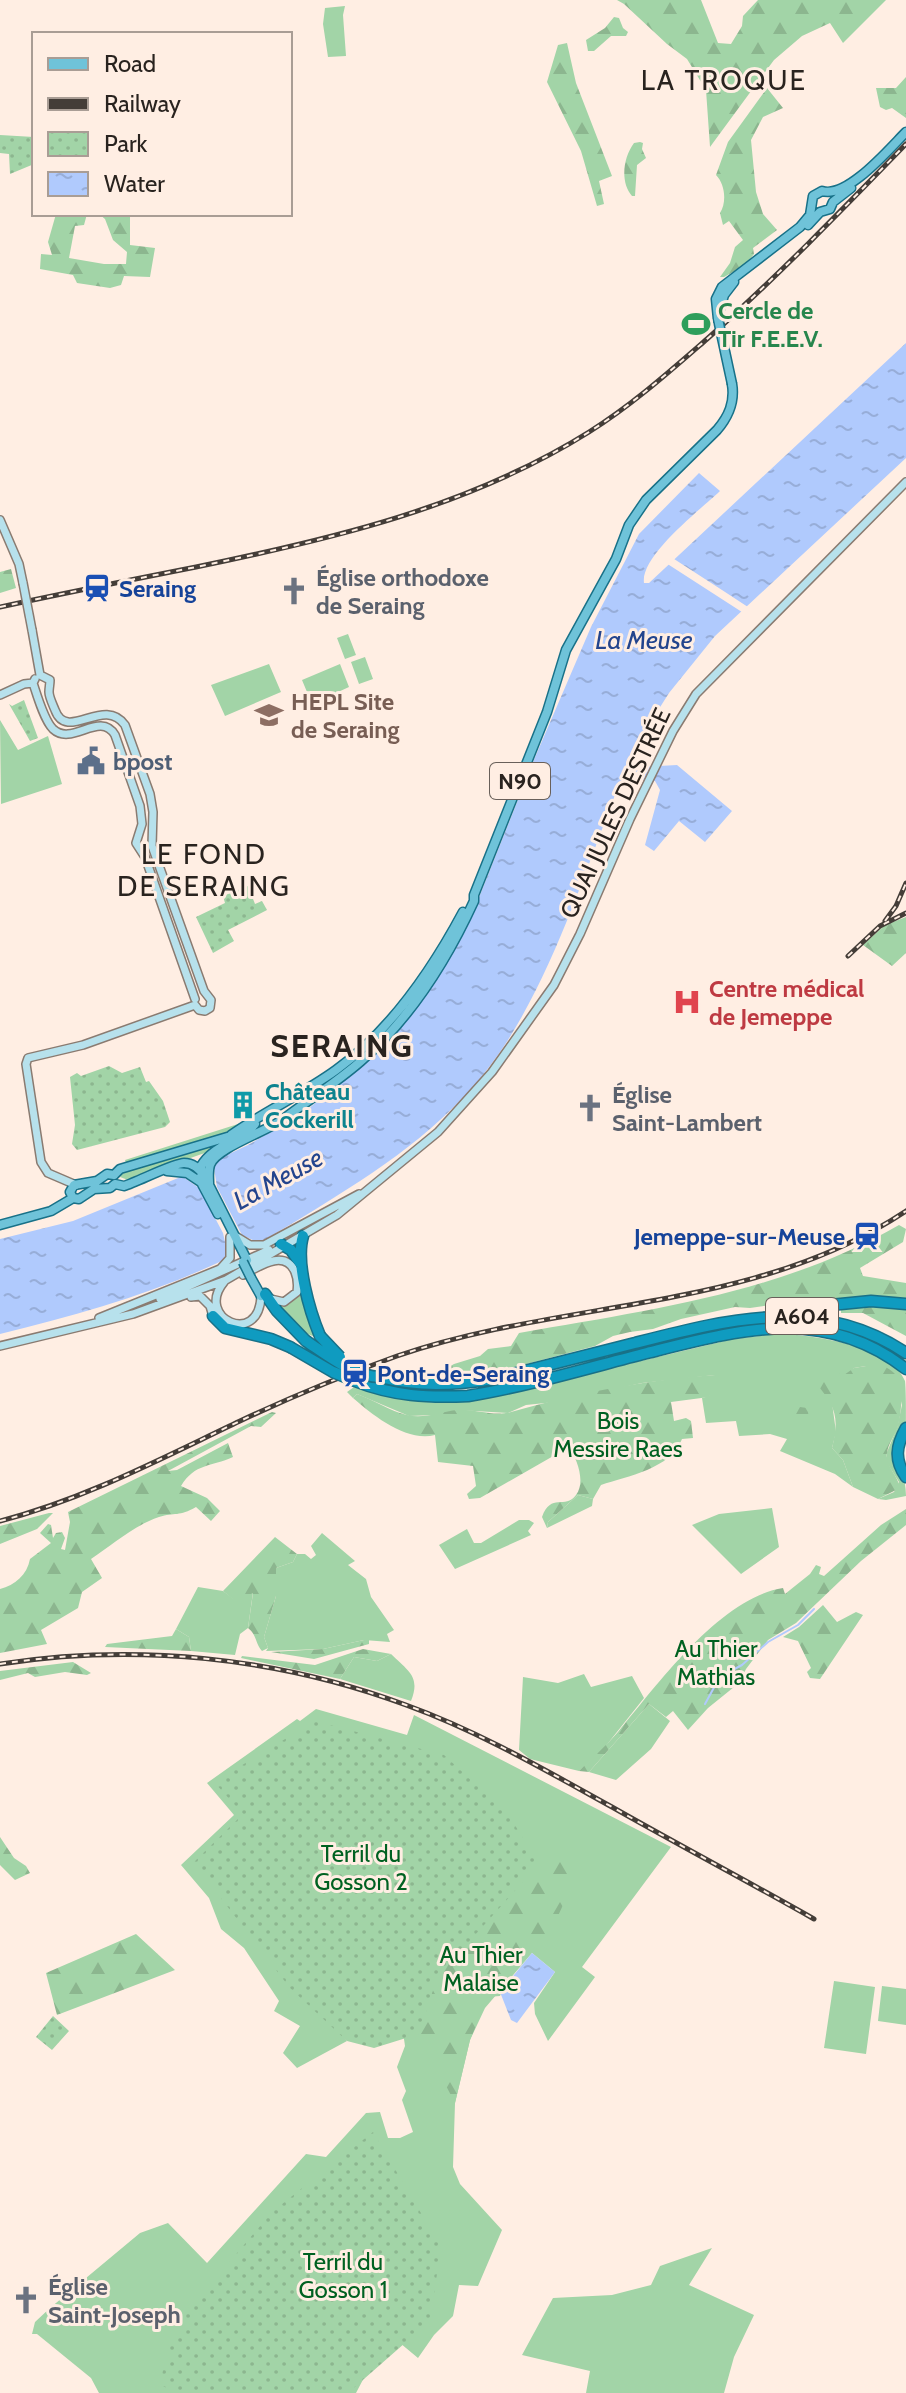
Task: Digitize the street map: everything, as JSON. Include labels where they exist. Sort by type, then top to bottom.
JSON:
[{"type":"highway","points":[[303,1236],[301,1265],[320,1336],[340,1357],[380,1377]]},
{"type":"highway","points":[[283,1245],[294,1253],[301,1265]]},
{"type":"highway","name":"A604","points":[[266,1299],[299,1344],[333,1372],[359,1383],[426,1398],[468,1396],[506,1389],[715,1336],[780,1327],[845,1336],[867,1344],[902,1366]]},
{"type":"highway","points":[[692,1329],[703,1323],[759,1312],[871,1301],[906,1304]]},
{"type":"highway","points":[[211,1311],[220,1325],[229,1329],[299,1344]]},
{"type":"highway","name":"A604","points":[[299,1344],[372,1377],[445,1385],[493,1379],[692,1329],[781,1316],[818,1318],[870,1332],[906,1353]]},
{"type":"highway","points":[[902,1366],[906,1377]]},
{"type":"highway","points":[[906,1428],[898,1443],[897,1459],[906,1475]]},
{"type":"highway","points":[[906,1435],[899,1453],[906,1475]]},
{"type":"main road","points":[[831,197],[828,211],[820,212],[812,206],[817,192],[831,197],[852,187],[906,132]]},
{"type":"main road","name":"N90","points":[[76,1191],[109,1181],[120,1169],[284,1118],[353,1068],[394,1029],[447,954],[470,908],[547,712],[564,653],[616,559],[634,516],[646,500],[723,424],[733,399],[718,319],[724,295],[733,280],[800,227],[810,215],[812,206]]},
{"type":"main road","name":"N90","points":[[733,280],[797,237],[820,212]]},
{"type":"main road","name":"QUAI JULES DESTRÉE","points":[[241,1259],[303,1236],[337,1215],[459,1112],[510,1050],[544,1002],[580,934],[649,780],[685,710],[709,679],[906,482]]},
{"type":"main road","points":[[0,520],[23,583],[40,675],[35,687],[49,724],[59,733],[70,734],[103,725],[113,731],[140,806],[140,832],[135,840],[141,849],[195,1002],[202,1012],[208,1010],[211,1003],[152,846],[150,794],[123,721],[115,715],[105,714],[72,722],[62,721],[57,716],[49,690],[50,680],[40,675]]},
{"type":"main road","points":[[0,695],[24,684],[43,693],[49,690]]},
{"type":"main road","points":[[140,832],[150,834]]},
{"type":"main road","points":[[141,849],[152,846]]},
{"type":"main road","name":"N90","points":[[231,1135],[328,1075],[364,1046],[423,977],[474,895]]},
{"type":"main road","points":[[0,1225],[63,1205],[76,1191],[64,1178],[48,1173],[41,1162],[26,1064],[28,1058],[83,1045],[195,1002],[200,995],[207,996]]},
{"type":"main road","points":[[200,1168],[212,1153],[250,1130],[260,1117]]},
{"type":"main road","points":[[206,1184],[213,1161],[221,1153],[284,1118]]},
{"type":"main road","points":[[109,1181],[124,1186],[183,1163],[200,1168]]},
{"type":"main road","points":[[200,1168],[206,1184]]},
{"type":"main road","points":[[163,1172],[187,1173],[206,1184]]},
{"type":"main road","name":"QUAI JULES DESTRÉE","points":[[283,1245],[329,1217],[384,1177]]},
{"type":"main road","name":"A604","points":[[206,1184],[241,1259],[266,1299]]},
{"type":"main road","points":[[232,1236],[253,1246],[264,1245],[359,1194]]},
{"type":"main road","points":[[0,1344],[147,1304],[218,1275],[241,1259]]},
{"type":"main road","points":[[0,1344],[113,1320],[213,1286],[226,1280],[272,1261],[282,1260],[293,1267],[298,1288],[287,1301],[266,1299],[249,1322],[236,1324],[226,1320],[218,1310],[216,1300],[219,1289],[226,1280],[241,1259]]},
{"type":"main road","points":[[99,1318],[241,1259]]},
{"type":"main road","points":[[211,1311],[213,1286],[218,1275]]},
{"type":"main road","points":[[166,1302],[198,1296],[211,1311]]},
{"type":"green space","points":[[617,0],[701,0],[718,43],[731,44],[742,26],[743,16],[758,0],[886,0],[843,43],[830,23],[802,36],[774,60],[710,147],[706,90],[687,59]]},
{"type":"green space","points":[[345,6],[346,56],[328,57],[323,24],[325,8]]},
{"type":"green space","points":[[614,17],[619,18],[628,32],[626,36],[611,36],[594,51],[588,51],[586,40],[605,28]]},
{"type":"green space","points":[[567,43],[576,83],[612,176],[599,181],[604,204],[597,206],[581,151],[547,82],[558,45]]},
{"type":"green space","points":[[906,77],[906,118],[892,108],[886,110],[880,107],[876,88],[896,88]]},
{"type":"green space","points":[[767,88],[783,108],[763,117],[751,140],[756,192],[763,214],[777,230],[753,248],[754,254],[744,266],[720,277],[730,263],[735,247],[743,240],[729,221],[723,225],[720,213],[724,193],[716,175],[728,142]]},
{"type":"green space","points":[[0,135],[32,137],[32,165],[10,174],[9,154],[0,153]]},
{"type":"green space","points":[[634,143],[643,143],[646,158],[637,165],[635,196],[632,196],[624,177],[625,163]]},
{"type":"green space","points":[[55,216],[86,216],[84,225],[75,226],[69,258],[126,264],[127,252],[113,240],[101,216],[130,216],[130,245],[155,248],[150,277],[124,276],[121,285],[110,288],[77,283],[73,275],[40,269],[41,254],[52,255],[48,242]]},
{"type":"green space","points":[[11,569],[16,588],[0,593],[0,572]]},
{"type":"green space","points":[[348,634],[356,655],[345,659],[337,638]]},
{"type":"green space","points":[[365,657],[373,679],[359,684],[351,662]]},
{"type":"green space","points":[[269,664],[281,692],[225,716],[211,685]]},
{"type":"green space","points":[[340,664],[349,687],[312,704],[302,680]]},
{"type":"green space","points":[[24,700],[38,738],[30,741],[9,704],[12,706]]},
{"type":"green space","points":[[0,720],[18,750],[48,736],[62,784],[1,804]]},
{"type":"green space","points":[[248,886],[255,904],[262,901],[267,910],[228,930],[234,941],[213,953],[196,917],[225,903],[223,896]]},
{"type":"green space","points":[[906,917],[906,953],[892,966],[863,945],[885,925]]},
{"type":"green space","points":[[109,1066],[122,1073],[140,1067],[146,1082],[149,1081],[163,1101],[170,1122],[165,1127],[77,1150],[72,1144],[75,1125],[70,1077]]},
{"type":"green space","points":[[254,1116],[232,1131],[126,1163],[125,1160],[238,1124]]},
{"type":"green space","points":[[237,1136],[216,1149],[128,1180],[120,1177],[124,1171]]},
{"type":"green space","points":[[899,1225],[906,1229],[903,1242],[860,1268],[863,1276],[906,1283],[906,1300],[862,1297],[735,1307],[681,1319],[653,1329],[613,1336],[595,1346],[515,1367],[446,1378],[440,1375],[454,1364],[480,1356],[488,1349],[511,1346],[519,1333],[666,1307],[762,1283],[854,1248]]},
{"type":"green space","points":[[296,1265],[316,1337],[299,1328],[274,1303],[287,1303],[297,1295]]},
{"type":"green space","points":[[879,1306],[906,1310],[906,1336],[863,1313],[841,1313],[841,1309]]},
{"type":"green space","points":[[776,1334],[808,1336],[848,1344],[884,1358],[897,1369],[905,1381],[906,1424],[898,1441],[906,1496],[878,1499],[894,1492],[899,1482],[887,1463],[887,1452],[902,1405],[899,1393],[866,1366],[854,1368],[832,1403],[836,1432],[832,1448],[843,1460],[853,1487],[835,1474],[780,1451],[787,1439],[770,1434],[739,1436],[736,1421],[706,1423],[702,1398],[709,1396],[715,1375],[642,1383],[555,1402],[526,1405],[508,1413],[458,1410],[409,1416],[357,1394],[353,1398],[347,1392],[354,1387],[415,1401],[477,1400],[733,1339]]},
{"type":"green space","points":[[871,1360],[896,1375],[901,1396],[898,1424],[887,1458],[900,1488],[878,1499],[853,1487],[843,1460],[832,1448],[836,1428],[834,1412],[815,1382],[816,1375],[822,1370],[844,1375],[854,1368],[866,1366]]},
{"type":"green space","name":"Bois Messire Raes","points":[[715,1375],[716,1385],[709,1397],[671,1402],[674,1421],[686,1418],[691,1421],[693,1438],[682,1439],[668,1458],[658,1464],[601,1485],[593,1499],[578,1495],[548,1522],[547,1528],[542,1517],[546,1509],[554,1503],[572,1499],[579,1490],[579,1471],[569,1447],[480,1498],[469,1499],[467,1494],[476,1486],[473,1466],[438,1462],[435,1435],[413,1435],[402,1431],[353,1398],[357,1394],[413,1416],[463,1410],[504,1413],[612,1388]]},
{"type":"green space","points":[[800,1407],[807,1408],[808,1415],[808,1428],[803,1438],[798,1437],[799,1427],[795,1416]]},
{"type":"green space","points":[[272,1412],[276,1413],[261,1427],[251,1426],[168,1471],[177,1470],[228,1443],[233,1457],[198,1469],[181,1486],[207,1498],[220,1511],[211,1521],[196,1507],[159,1517],[132,1530],[91,1559],[102,1578],[82,1592],[78,1608],[41,1630],[47,1644],[0,1653],[0,1589],[20,1578],[30,1559],[51,1543],[40,1533],[48,1524],[51,1525],[53,1538],[56,1533],[62,1532],[65,1538],[61,1549],[65,1550],[70,1522],[68,1512]]},
{"type":"green space","points":[[578,1495],[593,1499],[592,1506],[547,1528],[548,1522]]},
{"type":"green space","points":[[772,1508],[779,1547],[741,1574],[692,1525],[719,1514]]},
{"type":"green space","name":"Au Thier Mathias","points":[[906,1509],[906,1525],[861,1561],[796,1623],[768,1640],[739,1683],[708,1708],[688,1730],[673,1711],[666,1717],[649,1704],[589,1772],[579,1771],[713,1626],[759,1595],[783,1588],[785,1594],[810,1574],[816,1565],[821,1567],[819,1574],[824,1576],[881,1525]]},
{"type":"green space","points":[[53,1513],[37,1529],[0,1544],[0,1526]]},
{"type":"green space","points":[[519,1520],[534,1523],[528,1531],[531,1535],[455,1569],[439,1545],[467,1529],[474,1543],[481,1543]]},
{"type":"green space","points":[[322,1533],[355,1561],[348,1565],[366,1579],[371,1597],[394,1630],[387,1634],[390,1642],[364,1640],[323,1649],[266,1651],[268,1648],[264,1637],[276,1596],[276,1568],[293,1562],[297,1554],[305,1554],[311,1559],[316,1555],[311,1546]]},
{"type":"green space","points":[[275,1537],[297,1554],[293,1562],[276,1568],[276,1596],[264,1637],[268,1648],[262,1651],[248,1628],[253,1593],[235,1601],[223,1591]]},
{"type":"green space","points":[[198,1587],[223,1591],[235,1600],[253,1592],[248,1628],[240,1634],[235,1655],[191,1651],[189,1637],[176,1629]]},
{"type":"green space","points":[[823,1605],[837,1622],[856,1612],[863,1615],[820,1679],[810,1678],[807,1672],[811,1668],[798,1641],[783,1637]]},
{"type":"green space","points":[[176,1629],[189,1637],[191,1651],[105,1647],[107,1644],[172,1636]]},
{"type":"green space","points":[[369,1640],[369,1644],[314,1659],[271,1652],[323,1649]]},
{"type":"green space","points":[[363,1649],[391,1654],[377,1661],[354,1657],[340,1679],[241,1658],[315,1665]]},
{"type":"green space","points":[[391,1654],[414,1680],[411,1701],[340,1679],[354,1657],[377,1661]]},
{"type":"green space","points":[[73,1662],[91,1673],[65,1672],[35,1677],[28,1673],[0,1680],[0,1671]]},
{"type":"green space","points":[[584,1674],[591,1687],[632,1676],[644,1698],[601,1752],[579,1771],[530,1759],[519,1750],[523,1677],[558,1683]]},
{"type":"green space","points":[[649,1704],[670,1721],[651,1749],[616,1780],[589,1772]]},
{"type":"green space","points":[[316,1709],[407,1735],[414,1715],[671,1847],[582,1967],[595,1977],[548,2041],[535,2014],[534,2003],[555,1972],[532,1953],[485,2008],[470,2040],[455,2103],[453,2167],[460,2184],[502,2230],[478,2286],[459,2285],[453,2316],[434,2335],[418,2358],[400,2343],[368,2370],[356,2393],[99,2393],[91,2378],[37,2334],[32,2334],[35,2322],[140,2233],[168,2223],[207,2263],[306,2154],[326,2157],[366,2113],[380,2112],[388,2138],[400,2138],[413,2132],[402,2100],[406,2091],[397,2067],[405,2046],[402,2025],[333,2022],[347,2041],[297,2068],[283,2053],[300,2026],[274,2011],[279,2001],[244,1948],[221,1929],[209,1898],[181,1865],[234,1815],[207,1783]]},
{"type":"green space","name":"Terril du Gosson 2","points":[[315,1721],[444,1755],[508,1814],[539,1864],[437,1977],[419,2034],[374,2048],[347,2041],[290,1988],[217,1893],[190,1866],[243,1814],[214,1782]]},
{"type":"green space","points":[[0,1837],[14,1858],[30,1873],[15,1880],[0,1865]]},
{"type":"green space","name":"Au Thier Malaise","points":[[579,1859],[566,1899],[552,1927],[514,1971],[500,1996],[488,1997],[470,2040],[455,2103],[419,2034],[437,1977],[539,1864]]},
{"type":"green space","points":[[136,1934],[175,1970],[57,2015],[46,1973]]},
{"type":"green space","points":[[834,1981],[875,1987],[866,2054],[824,2048]]},
{"type":"green space","points":[[882,1986],[906,1989],[906,2025],[878,2021]]},
{"type":"green space","points":[[53,2016],[69,2031],[52,2050],[36,2037]]},
{"type":"green space","name":"Terril du Gosson 1","points":[[373,2132],[441,2247],[430,2321],[348,2393],[177,2393],[159,2384],[177,2324],[272,2212]]},
{"type":"green space","points":[[712,2248],[689,2285],[754,2315],[734,2357],[724,2393],[586,2393],[590,2371],[522,2355],[553,2298],[612,2295],[651,2285],[660,2266]]},
{"type":"water","name":"La Meuse","points":[[906,343],[906,458],[715,636],[669,693],[633,750],[636,764],[641,767],[677,765],[732,811],[705,842],[679,821],[654,851],[645,845],[660,790],[655,781],[649,780],[638,780],[624,786],[615,795],[567,920],[525,1011],[491,1065],[431,1128],[360,1181],[229,1258],[135,1296],[0,1334],[0,1239],[73,1221],[183,1176],[248,1145],[302,1114],[388,1043],[446,964],[468,925],[591,627],[639,534],[699,473],[720,491],[661,547],[645,572],[644,583],[649,583]]},
{"type":"water","points":[[532,1953],[555,1972],[517,2023],[511,2020],[500,1992]]},
{"type":"pier","points":[[671,557],[751,609],[745,614],[666,563]]},
{"type":"pier","points":[[222,1156],[214,1168],[217,1187],[242,1235],[259,1243],[223,1261],[227,1251],[223,1233],[199,1188],[182,1176]]},
{"type":"waterway","points":[[705,1704],[725,1674],[742,1665],[768,1642],[798,1625],[814,1609]]},
{"type":"railway","points":[[0,607],[348,532],[448,500],[543,458],[620,411],[693,351],[784,268],[906,144]]},
{"type":"railway","points":[[885,921],[906,883]]},
{"type":"railway","points":[[848,956],[880,926],[906,913]]},
{"type":"railway","points":[[0,1521],[93,1489],[279,1403],[397,1356],[461,1337],[657,1300],[785,1269],[847,1244],[906,1211]]},
{"type":"railway","points":[[0,1664],[51,1658],[154,1655],[257,1665],[357,1689],[433,1715],[511,1752],[814,1919]]},
{"type":"place","name":"Cercle de Tir F.E.E.V.","points":[[696,324]]},
{"type":"place","name":"Seraing","points":[[97,588]]},
{"type":"place","name":"Église orthodoxe de Seraing","points":[[294,591]]},
{"type":"place","name":"HEPL Site de Seraing","points":[[269,715]]},
{"type":"place","name":"bpost","points":[[91,761]]},
{"type":"place","name":"Centre médical de Jemeppe","points":[[687,1002]]},
{"type":"place","name":"Château Cockerill","points":[[243,1105]]},
{"type":"place","name":"Église Saint-Lambert","points":[[590,1108]]},
{"type":"place","name":"Jemeppe-sur-Meuse","points":[[867,1236]]},
{"type":"place","name":"Pont-de-Seraing","points":[[355,1373]]},
{"type":"place","name":"Église Saint-Joseph","points":[[26,2300]]},
{"type":"district","name":"LA TROQUE","points":[[724,80]]},
{"type":"district","name":"LE FOND DE SERAING","points":[[204,870]]},
{"type":"district","name":"SERAING","points":[[342,1045]]}]
